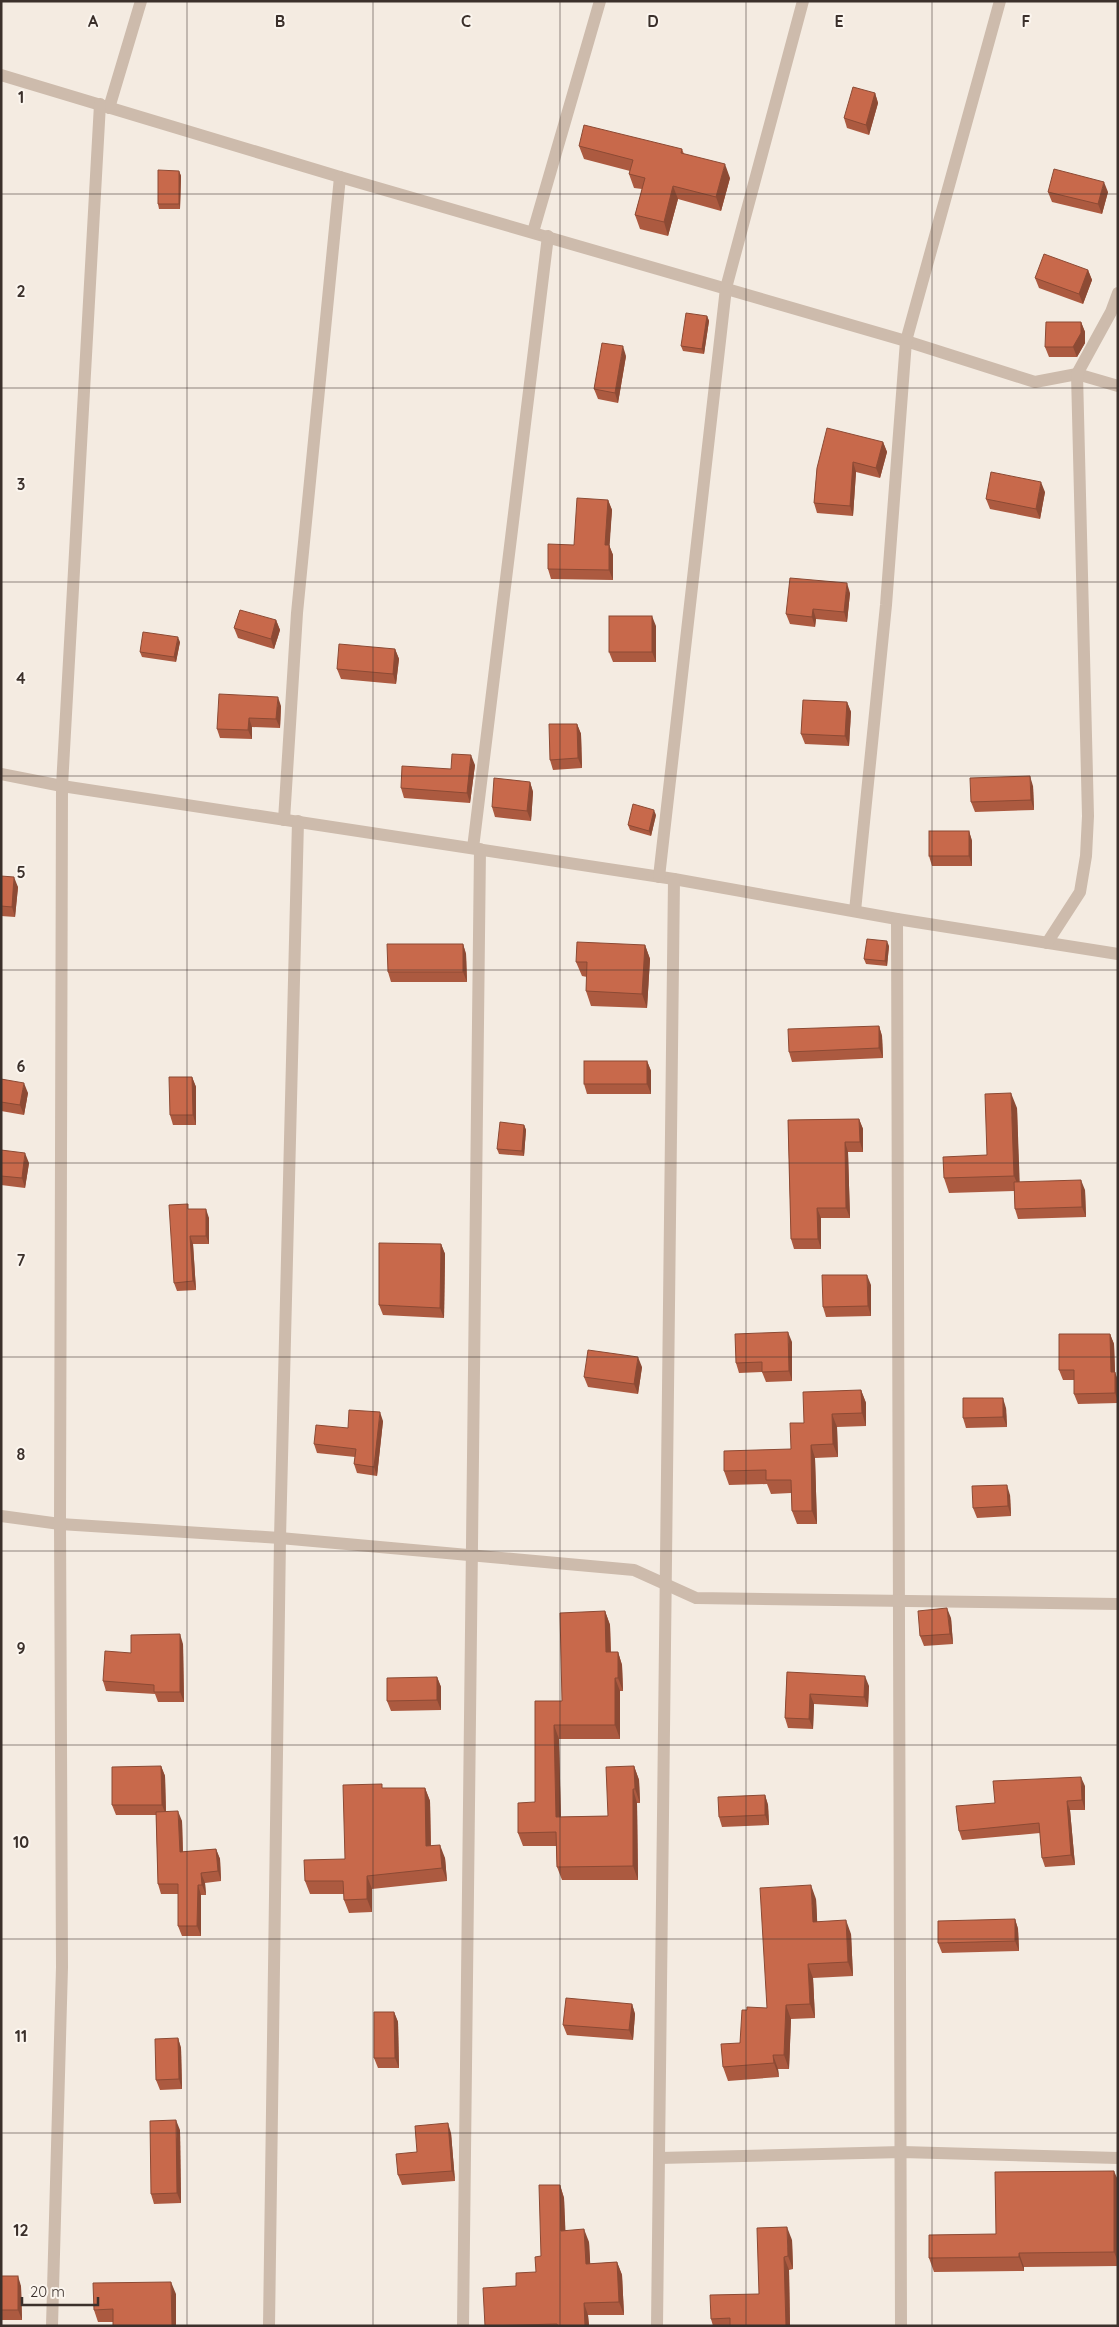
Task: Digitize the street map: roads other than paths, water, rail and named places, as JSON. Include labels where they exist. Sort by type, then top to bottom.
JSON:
[{"type":"street","points":[[52,2326],[62,1966],[60,1524],[62,786],[105,106],[142,1]]},
{"type":"street","points":[[533,232],[600,1]]},
{"type":"street","points":[[660,877],[726,288],[803,1]]},
{"type":"street","points":[[855,911],[886,605],[906,341],[1000,1]]},
{"type":"street","points":[[1,75],[340,177],[906,341],[1035,382],[1077,374],[1118,386]]},
{"type":"street","points":[[284,820],[297,613],[340,177]]},
{"type":"street","points":[[463,2326],[473,1554],[477,849],[548,236]]},
{"type":"street","points":[[1047,943],[1080,892],[1086,856],[1088,806],[1077,374],[1111,312],[1118,293]]},
{"type":"street","points":[[1,774],[62,786],[674,879],[897,919],[1118,954]]},
{"type":"street","points":[[268,2326],[280,1538],[298,821]]},
{"type":"street","points":[[657,2326],[674,879]]},
{"type":"street","points":[[897,919],[901,2326]]},
{"type":"street","points":[[1,1516],[60,1524],[280,1538],[634,1570],[696,1598],[1118,1604]]},
{"type":"street","points":[[659,2158],[902,2152],[1118,2158]]}]
